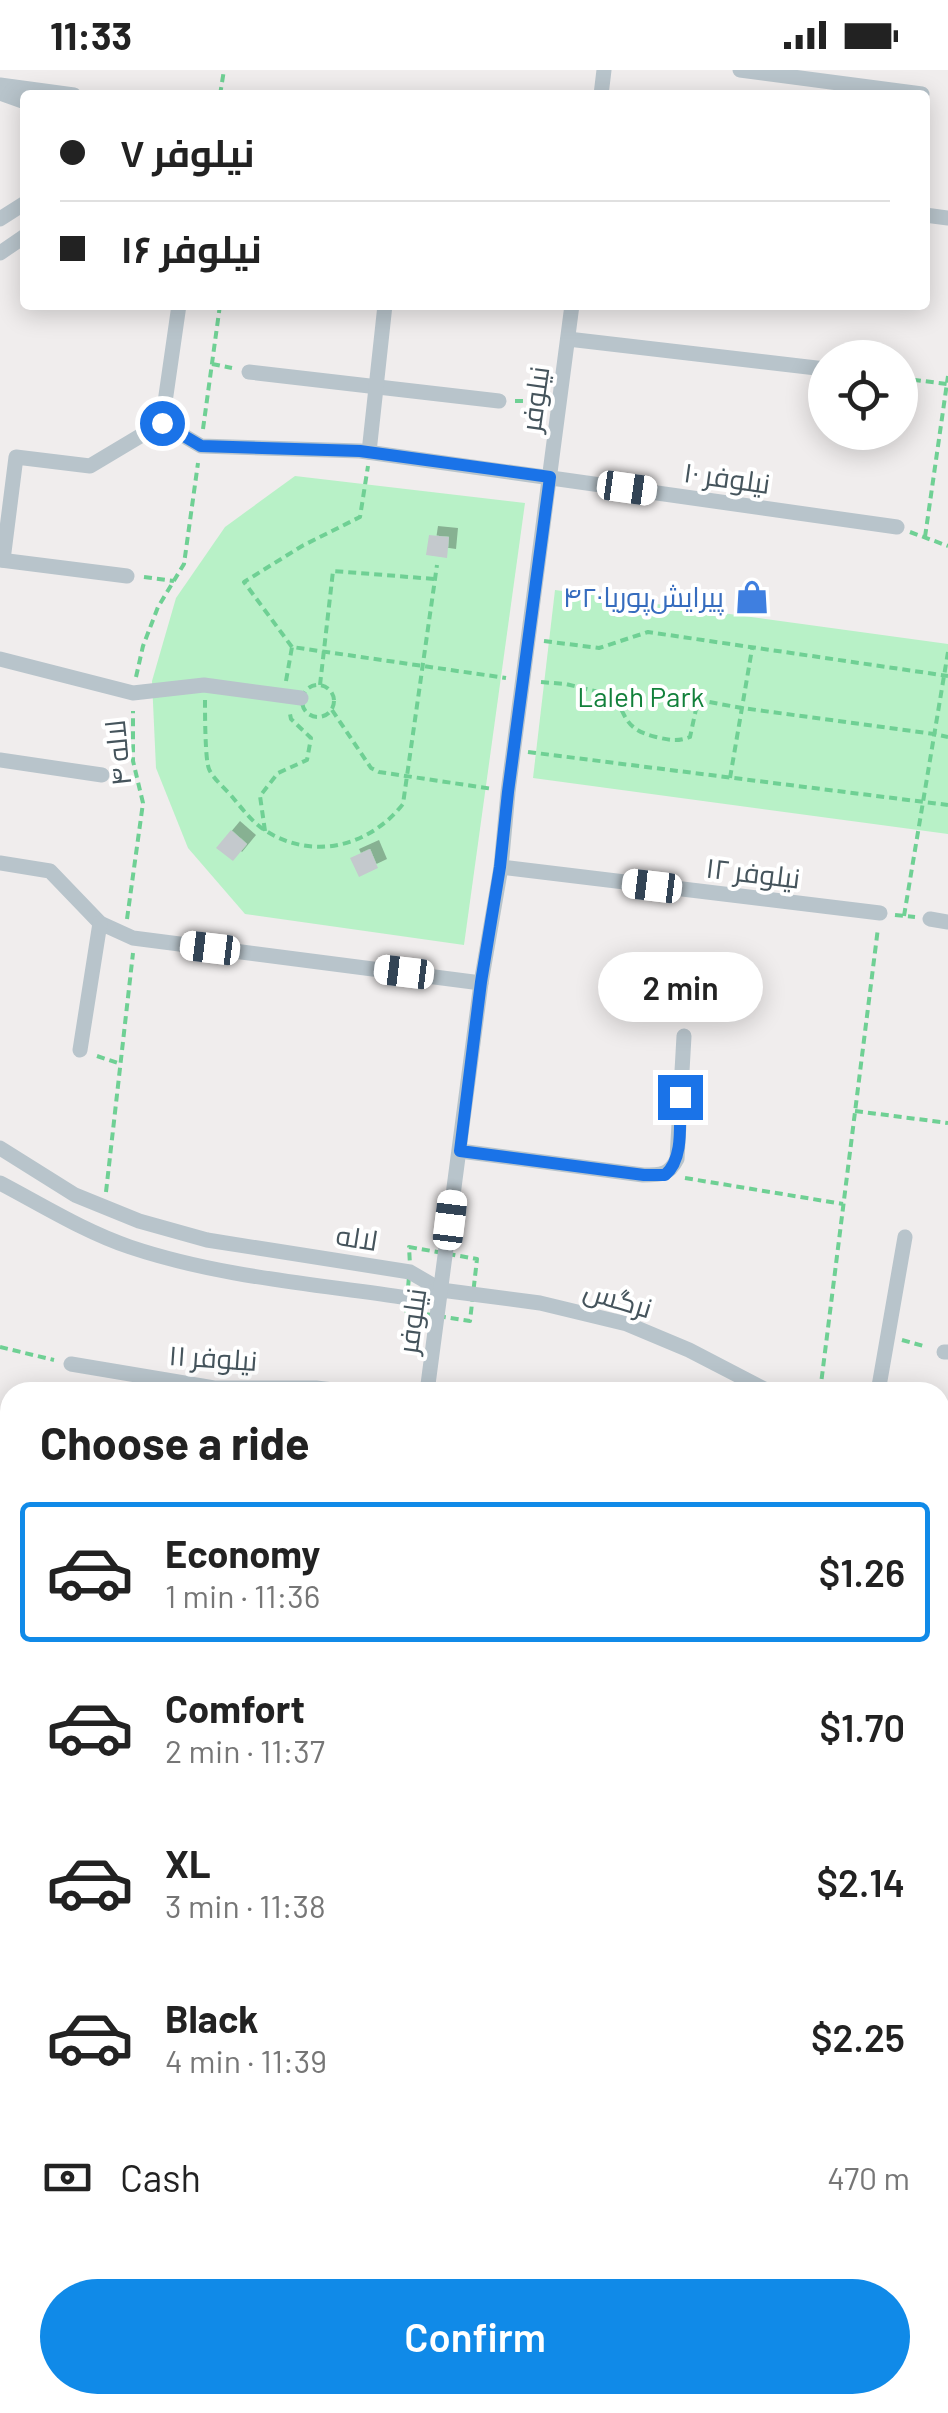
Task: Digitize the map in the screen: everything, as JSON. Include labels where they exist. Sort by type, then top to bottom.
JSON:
[{"type":"street","points":[[740,70],[812,74],[900,90]]},
{"type":"street","points":[[0,86],[33,90]]},
{"type":"street","points":[[162,423],[178,310]]},
{"type":"street","points":[[370,452],[384,310]]},
{"type":"street","name":"نیلوفر","points":[[428,1382],[571,310]]},
{"type":"street","points":[[568,339],[808,367]]},
{"type":"street","points":[[249,372],[499,401]]},
{"type":"street","points":[[162,423],[201,446]]},
{"type":"street","points":[[127,576],[1,560],[16,456],[90,466],[162,423]]},
{"type":"street","name":"نیلوفر ۱۰","points":[[201,446],[370,452],[897,528]]},
{"type":"street","points":[[0,659],[133,693],[204,686],[301,698]]},
{"type":"street","points":[[0,760],[102,776]]},
{"type":"street","points":[[0,863],[50,871],[100,922],[133,938],[481,982]]},
{"type":"street","name":"نیلوفر ۱۲","points":[[500,867],[880,913]]},
{"type":"street","points":[[930,919],[948,922]]},
{"type":"street","points":[[80,1050],[100,922]]},
{"type":"street","points":[[460,1151],[665,1175],[677,1159],[684,1036]]},
{"type":"street","name":"لاله","points":[[0,1148],[75,1195],[139,1222],[207,1240],[410,1272],[441,1290]]},
{"type":"street","name":"لاله","points":[[0,1182],[128,1247],[203,1266],[408,1298],[441,1290]]},
{"type":"street","points":[[880,1382],[905,1237]]},
{"type":"street","name":"نرگس","points":[[441,1290],[540,1303],[627,1324],[751,1382]]},
{"type":"street","name":"نیلوفر ۱۱","points":[[71,1364],[178,1382]]},
{"type":"path","name":"لاله ۴","points":[[104,1207],[133,938],[127,922],[143,803],[133,761],[133,693],[143,646],[158,607],[184,564],[219,310]]},
{"type":"path","points":[[212,364],[249,372]]},
{"type":"path","points":[[925,538],[948,376]]},
{"type":"path","points":[[918,380],[947,384]]},
{"type":"path","points":[[499,401],[560,400]]},
{"type":"path","points":[[370,452],[360,517],[302,546],[244,582],[292,647],[566,684],[615,696],[637,732],[676,742],[690,738],[698,700],[948,738]]},
{"type":"path","points":[[897,528],[948,546]]},
{"type":"path","points":[[204,686],[208,769],[252,820],[295,844],[328,847],[357,840],[383,826],[403,804],[437,565]]},
{"type":"path","points":[[320,685],[333,570],[435,578]]},
{"type":"path","points":[[127,576],[174,581]]},
{"type":"path","points":[[528,639],[599,648],[648,632],[946,675]]},
{"type":"path","points":[[266,831],[260,796],[278,774],[307,760],[311,738],[291,718],[284,696],[292,647]]},
{"type":"path","points":[[730,778],[752,648]]},
{"type":"path","points":[[904,916],[948,652]]},
{"type":"path","points":[[332,710],[372,768],[379,772],[508,792]]},
{"type":"path","points":[[513,750],[948,805]]},
{"type":"path","points":[[821,1382],[880,913],[930,919]]},
{"type":"path","points":[[80,1050],[120,1064]]},
{"type":"path","points":[[855,1110],[948,1123]]},
{"type":"path","points":[[665,1175],[843,1204]]},
{"type":"path","points":[[888,1336],[946,1352]]},
{"type":"path","points":[[0,1347],[71,1364]]},
{"type":"green space","points":[[295,476],[525,503],[464,945],[245,914],[188,848],[156,768],[152,681],[176,598],[225,527]]},
{"type":"green space","name":"Laleh Park","points":[[555,590],[948,644],[948,834],[533,778]]},
{"type":"building","points":[[429,535],[449,537],[447,558],[426,555]]},
{"type":"building","points":[[231,830],[247,844],[233,861],[216,848]]},
{"type":"building","points":[[370,849],[378,868],[359,877],[350,858]]},
{"type":"place","name":"پیرایش‌پوریا۴۲۰","points":[[752,597]]},
{"type":"route","points":[[162,423],[201,446],[360,451],[550,477],[460,1151],[665,1175],[677,1159],[680,1097]]}]
